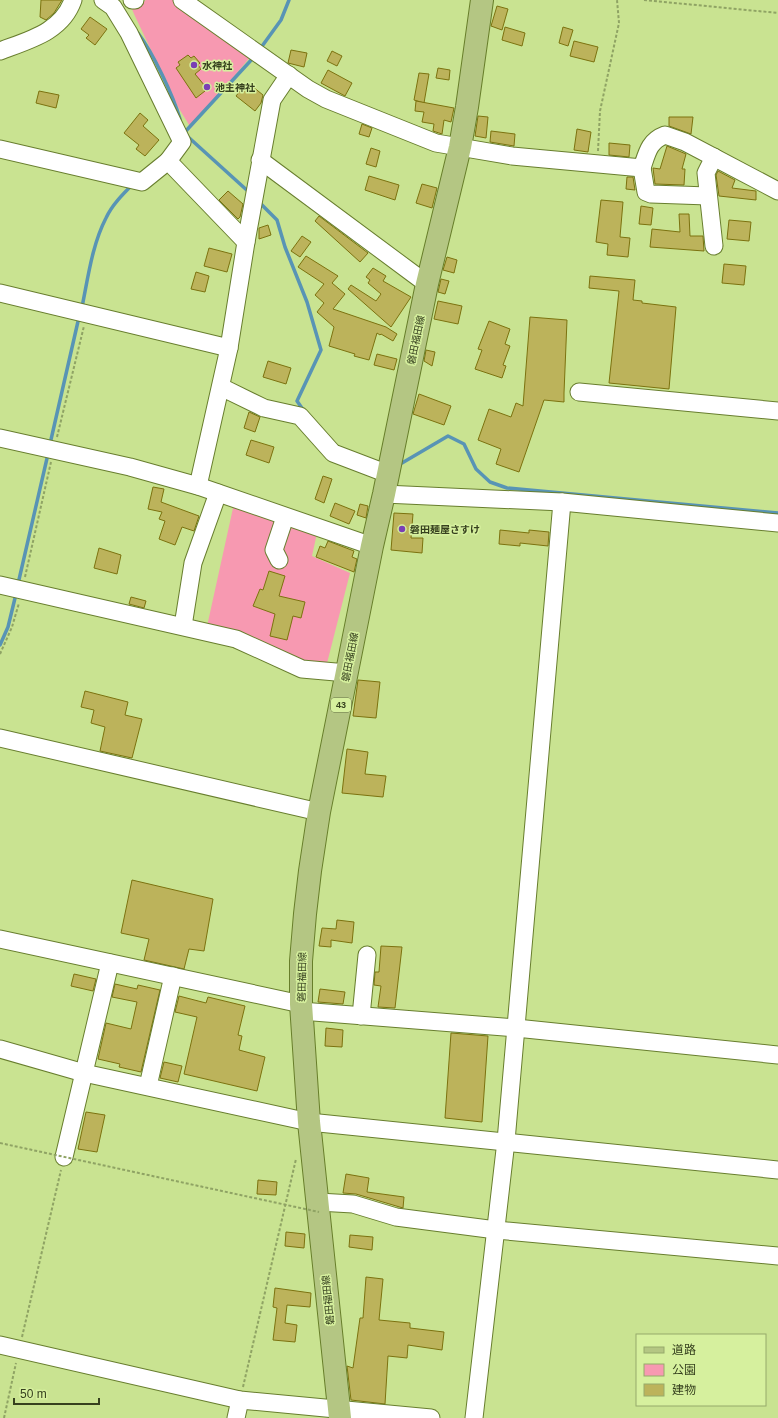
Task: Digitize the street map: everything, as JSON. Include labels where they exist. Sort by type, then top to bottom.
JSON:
[{"type":"main road","name":"磐田福田線","points":[[340,1414],[309,1122],[301,1008],[301,961],[305,914],[310,871],[320,812],[372,546],[427,284],[460,147],[482,0]]},
{"type":"street","points":[[0,51],[40,36],[58,25],[73,0]]},
{"type":"street","points":[[0,149],[137,181],[168,161],[180,137],[129,33],[113,7],[103,0]]},
{"type":"street","points":[[182,0],[326,99],[436,143],[512,156],[642,168]]},
{"type":"street","points":[[198,486],[229,348],[260,160],[272,100],[289,75]]},
{"type":"street","points":[[708,196],[651,194],[646,192],[642,168],[651,144],[657,138],[665,135],[685,142],[778,191]]},
{"type":"street","points":[[714,157],[706,173],[714,246]]},
{"type":"street","points":[[260,160],[427,284]]},
{"type":"street","points":[[168,161],[246,242]]},
{"type":"street","points":[[0,293],[229,348]]},
{"type":"street","points":[[221,387],[264,408],[300,416],[333,453],[386,484],[778,523]]},
{"type":"street","points":[[579,392],[778,411]]},
{"type":"street","points":[[0,438],[130,467],[198,486],[372,546]]},
{"type":"street","points":[[183,626],[193,563],[218,493]]},
{"type":"street","points":[[474,1418],[506,1141],[562,502]]},
{"type":"street","points":[[279,560],[274,550],[285,516]]},
{"type":"street","points":[[11,588],[236,639],[302,669],[347,673]]},
{"type":"street","points":[[0,738],[320,812]]},
{"type":"street","points":[[0,939],[174,976],[301,1008],[361,1016],[516,1028],[778,1055]]},
{"type":"street","points":[[361,1016],[367,955]]},
{"type":"street","points":[[64,1157],[110,963]]},
{"type":"street","points":[[148,1086],[174,976]]},
{"type":"street","points":[[0,1049],[84,1073],[309,1122],[778,1170]]},
{"type":"street","points":[[318,1207],[353,1204],[396,1217],[496,1230],[778,1256]]},
{"type":"street","points":[[0,1345],[240,1400],[340,1414],[431,1418]]},
{"type":"street","points":[[236,1418],[240,1400]]},
{"type":"path","points":[[597,165],[600,111],[619,23],[617,0]]},
{"type":"path","points":[[644,0],[778,13]]},
{"type":"path","points":[[0,654],[12,628],[11,588],[49,450],[81,313]]},
{"type":"path","points":[[0,1143],[285,1206],[318,1207]]},
{"type":"path","points":[[240,1400],[297,1155]]},
{"type":"path","points":[[4,1418],[64,1157]]},
{"type":"green space","points":[[146,0],[173,0],[179,3],[251,56],[191,128],[178,107],[132,9]]},
{"type":"green space","points":[[235,499],[317,533],[312,556],[350,573],[325,671],[206,631]]},
{"type":"building","points":[[41,0],[62,0],[54,13],[46,20],[40,17]]},
{"type":"building","points":[[497,6],[508,9],[502,30],[491,26]]},
{"type":"building","points":[[90,17],[107,29],[95,45],[86,38],[89,35],[81,29]]},
{"type":"building","points":[[505,27],[525,33],[522,46],[502,40]]},
{"type":"building","points":[[563,27],[573,30],[568,46],[559,43]]},
{"type":"building","points":[[574,41],[598,47],[594,62],[570,56]]},
{"type":"building","points":[[291,50],[307,53],[304,67],[288,63]]},
{"type":"building","points":[[332,51],[342,56],[337,66],[327,61]]},
{"type":"building","points":[[188,55],[191,58],[194,56],[200,63],[198,65],[201,69],[195,74],[205,86],[203,88],[205,91],[196,98],[176,68],[180,65],[178,62]]},
{"type":"building","points":[[438,68],[450,70],[449,80],[436,78]]},
{"type":"building","points":[[328,70],[352,83],[345,96],[321,83]]},
{"type":"building","points":[[419,73],[429,74],[424,103],[414,100]]},
{"type":"building","points":[[247,82],[263,95],[261,103],[255,111],[236,96]]},
{"type":"building","points":[[39,91],[59,95],[56,108],[36,103]]},
{"type":"building","points":[[416,101],[454,108],[451,122],[444,120],[442,134],[433,131],[434,124],[422,122],[424,112],[415,111]]},
{"type":"building","points":[[140,113],[148,120],[143,126],[159,140],[145,156],[136,149],[139,145],[124,133]]},
{"type":"building","points":[[478,116],[488,117],[486,138],[475,136]]},
{"type":"building","points":[[669,117],[693,117],[691,134],[669,126]]},
{"type":"building","points":[[362,124],[372,128],[369,137],[359,134]]},
{"type":"building","points":[[577,129],[591,132],[588,152],[574,150]]},
{"type":"building","points":[[491,131],[515,134],[514,146],[490,142]]},
{"type":"building","points":[[609,143],[630,145],[629,157],[609,155]]},
{"type":"building","points":[[667,146],[686,154],[682,169],[685,169],[684,185],[655,184],[653,168],[660,169]]},
{"type":"building","points":[[371,148],[380,151],[376,167],[366,164]]},
{"type":"building","points":[[718,171],[735,180],[732,188],[756,191],[756,200],[719,196],[716,175]]},
{"type":"building","points":[[369,176],[399,185],[395,200],[365,190]]},
{"type":"building","points":[[627,177],[633,177],[635,190],[626,189]]},
{"type":"building","points":[[422,184],[437,188],[432,208],[416,203]]},
{"type":"building","points":[[228,191],[243,204],[240,217],[238,219],[219,200]]},
{"type":"building","points":[[601,200],[623,202],[620,237],[630,238],[628,257],[607,255],[608,244],[596,242]]},
{"type":"building","points":[[641,206],[653,208],[651,225],[639,224]]},
{"type":"building","points":[[679,214],[689,214],[690,236],[703,236],[704,251],[650,247],[652,229],[680,232]]},
{"type":"building","points":[[319,216],[368,253],[360,262],[315,221]]},
{"type":"building","points":[[729,220],[751,222],[749,241],[727,239]]},
{"type":"building","points":[[268,225],[271,235],[259,239],[259,228]]},
{"type":"building","points":[[302,236],[311,242],[300,257],[291,251]]},
{"type":"building","points":[[209,248],[232,254],[227,272],[204,266]]},
{"type":"building","points":[[306,256],[338,276],[332,283],[345,294],[333,309],[386,327],[397,334],[393,341],[377,333],[369,360],[329,346],[334,327],[317,312],[324,303],[315,295],[324,284],[298,267]]},
{"type":"building","points":[[447,257],[457,260],[454,273],[443,270]]},
{"type":"building","points":[[724,264],[746,266],[744,285],[722,283]]},
{"type":"building","points":[[373,268],[386,276],[383,281],[411,297],[391,327],[348,289],[351,285],[376,301],[381,294],[368,283],[370,280],[366,277]]},
{"type":"building","points":[[196,272],[209,276],[205,292],[191,289]]},
{"type":"building","points":[[590,276],[635,280],[633,300],[642,301],[642,303],[676,307],[669,389],[609,383],[619,291],[589,288]]},
{"type":"building","points":[[441,279],[449,281],[445,294],[438,292]]},
{"type":"building","points":[[438,301],[462,306],[458,324],[434,319]]},
{"type":"building","points":[[530,317],[567,320],[564,402],[544,400],[519,472],[496,464],[501,449],[478,440],[489,409],[511,417],[516,403],[523,406]]},
{"type":"building","points":[[489,321],[510,329],[505,344],[510,346],[503,365],[506,366],[502,378],[475,369],[482,350],[478,349]]},
{"type":"building","points":[[426,350],[435,352],[432,366],[424,361]]},
{"type":"building","points":[[377,354],[397,359],[394,370],[374,365]]},
{"type":"building","points":[[268,361],[291,368],[286,384],[263,377]]},
{"type":"building","points":[[419,394],[451,406],[444,425],[413,414]]},
{"type":"building","points":[[249,412],[260,417],[255,432],[244,428]]},
{"type":"building","points":[[251,440],[274,447],[269,463],[246,455]]},
{"type":"building","points":[[323,476],[332,479],[324,503],[315,499]]},
{"type":"building","points":[[153,487],[164,489],[161,502],[199,516],[194,531],[182,527],[175,545],[159,539],[165,521],[159,519],[162,512],[148,509]]},
{"type":"building","points":[[335,503],[355,511],[349,524],[330,516]]},
{"type":"building","points":[[360,504],[368,506],[366,518],[357,515]]},
{"type":"building","points":[[394,513],[413,514],[411,538],[423,538],[422,553],[391,550]]},
{"type":"building","points":[[500,530],[529,533],[529,530],[549,532],[548,546],[520,543],[520,546],[499,544]]},
{"type":"building","points":[[328,541],[354,551],[352,557],[357,559],[354,572],[316,557],[320,546],[325,548]]},
{"type":"building","points":[[99,548],[121,555],[117,574],[94,568]]},
{"type":"building","points":[[269,571],[285,576],[279,596],[305,602],[301,618],[293,616],[287,640],[270,636],[275,614],[253,606],[260,589],[263,590]]},
{"type":"building","points":[[131,597],[146,601],[144,608],[129,604]]},
{"type":"building","points":[[358,680],[380,682],[376,718],[353,716]]},
{"type":"building","points":[[85,691],[128,702],[125,715],[142,719],[132,758],[100,751],[105,727],[91,723],[94,710],[81,707]]},
{"type":"building","points":[[347,749],[368,752],[365,774],[386,776],[383,797],[342,793]]},
{"type":"building","points":[[132,880],[213,899],[204,951],[189,949],[184,969],[144,960],[149,939],[121,933]]},
{"type":"building","points":[[337,920],[354,922],[352,943],[331,940],[331,947],[319,946],[322,928],[336,929]]},
{"type":"building","points":[[381,946],[402,947],[395,1008],[378,1007],[381,986],[374,985],[375,972],[379,972]]},
{"type":"building","points":[[74,974],[96,979],[93,991],[71,986]]},
{"type":"building","points":[[115,984],[137,989],[138,985],[160,990],[141,1072],[119,1067],[120,1064],[98,1059],[106,1023],[131,1029],[137,1002],[112,997]]},
{"type":"building","points":[[320,989],[345,992],[343,1004],[318,1002]]},
{"type":"building","points":[[179,996],[206,1003],[208,997],[245,1006],[238,1035],[242,1036],[239,1050],[265,1057],[257,1091],[184,1074],[197,1017],[175,1012]]},
{"type":"building","points":[[326,1028],[343,1030],[342,1047],[325,1046]]},
{"type":"building","points":[[451,1033],[488,1036],[482,1122],[445,1118]]},
{"type":"building","points":[[164,1062],[182,1066],[178,1082],[160,1078]]},
{"type":"building","points":[[86,1112],[105,1115],[97,1152],[78,1149]]},
{"type":"building","points":[[346,1174],[369,1178],[367,1192],[404,1197],[403,1208],[356,1194],[343,1193]]},
{"type":"building","points":[[258,1180],[277,1182],[276,1195],[257,1194]]},
{"type":"building","points":[[286,1232],[305,1234],[304,1248],[285,1246]]},
{"type":"building","points":[[350,1235],[373,1237],[372,1250],[349,1247]]},
{"type":"building","points":[[366,1277],[383,1279],[379,1320],[410,1323],[410,1328],[444,1332],[442,1350],[408,1345],[407,1358],[388,1356],[385,1404],[351,1400],[347,1366],[353,1368],[360,1318],[363,1318]]},
{"type":"building","points":[[275,1288],[311,1293],[310,1307],[287,1305],[285,1323],[297,1325],[295,1342],[273,1340],[277,1308],[273,1307]]},
{"type":"waterway","points":[[260,49],[281,20],[289,0]]},
{"type":"waterway","points":[[138,33],[162,74],[173,98],[180,119]]},
{"type":"waterway","points":[[184,133],[254,57]]},
{"type":"waterway","points":[[186,135],[250,193]]},
{"type":"waterway","points":[[82,307],[91,262],[101,228],[111,209],[133,184]]},
{"type":"waterway","points":[[259,202],[277,220],[285,247],[307,302],[321,350],[297,401],[304,411]]},
{"type":"waterway","points":[[50,444],[79,317]]},
{"type":"waterway","points":[[402,463],[448,436],[464,444],[476,469],[490,482],[507,488],[778,513]]},
{"type":"waterway","points":[[18,584],[48,454]]},
{"type":"waterway","points":[[0,645],[8,627],[16,594]]},
{"type":"place","name":"水神社","points":[[194,65]]},
{"type":"place","name":"池主神社","points":[[207,87]]},
{"type":"place","name":"磐田麺屋さすけ","points":[[402,529]]}]
